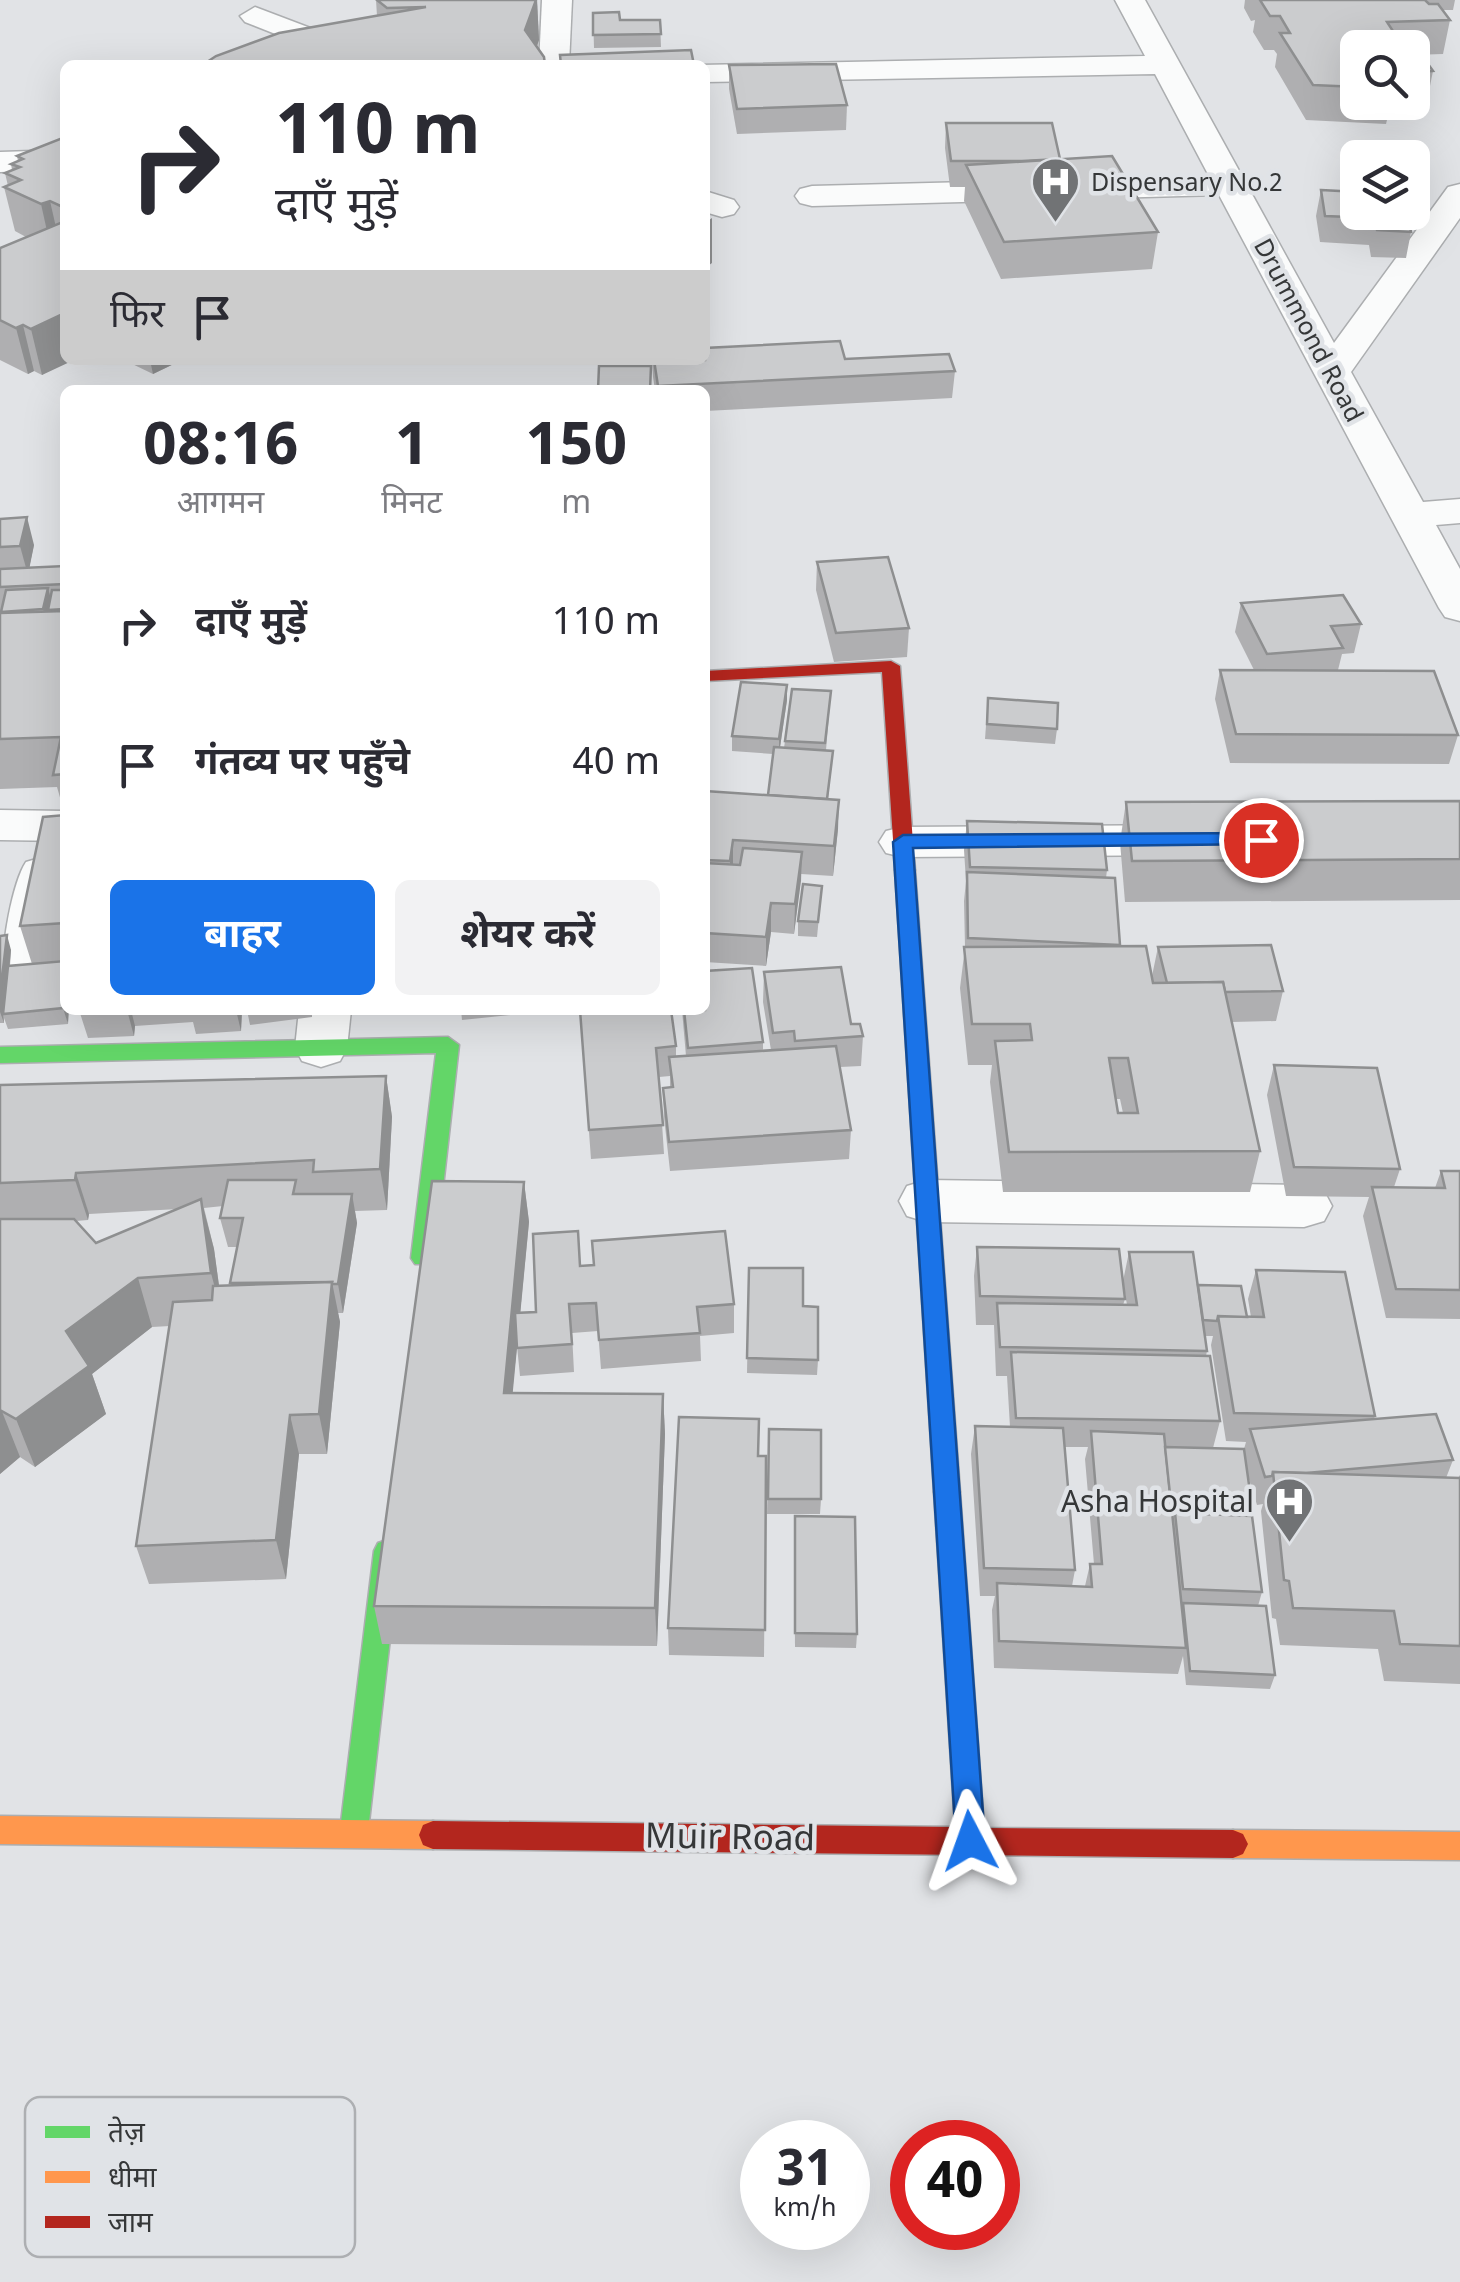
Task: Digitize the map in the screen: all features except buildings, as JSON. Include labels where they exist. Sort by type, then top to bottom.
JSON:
[{"type":"street","points":[[554,60],[557,0]]},
{"type":"street","name":"Drummond Road","points":[[1130,0],[1460,608]]},
{"type":"street","points":[[255,16],[325,45]]},
{"type":"street","points":[[295,58],[325,45],[359,44]]},
{"type":"street","points":[[710,73],[1166,65]]},
{"type":"street","points":[[0,162],[60,160]]},
{"type":"street","points":[[812,196],[1230,184]]},
{"type":"street","points":[[1332,372],[1460,194]]},
{"type":"street","points":[[1410,514],[1460,511]]},
{"type":"street","points":[[710,676],[891,666],[970,1841]]},
{"type":"street","points":[[0,824],[60,826],[24,956]]},
{"type":"street","points":[[903,842],[1241,840]]},
{"type":"street","points":[[0,1055],[323,1029],[448,1045],[420,1281]]},
{"type":"street","points":[[927,1201],[1304,1206]]},
{"type":"street","points":[[354,1832],[389,1536]]},
{"type":"street","name":"Muir Road","points":[[0,1830],[1460,1846]]},
{"type":"traffic: fast","points":[[0,1055],[448,1045],[423,1258]]},
{"type":"traffic: fast","points":[[354,1831],[387,1551]]},
{"type":"traffic: slow","points":[[905,870],[947,1492]]},
{"type":"traffic: slow","points":[[0,1830],[433,1835]]},
{"type":"traffic: slow","points":[[1233,1844],[1460,1846]]},
{"type":"traffic: jam","points":[[710,676],[891,666],[905,870]]},
{"type":"traffic: jam","points":[[947,1492],[970,1841]]},
{"type":"traffic: jam","points":[[433,1835],[1233,1844]]},
{"type":"place","name":"Dispensary No.2","points":[[1056,224]]},
{"type":"place","name":"Asha Hospital","points":[[1289,1544]]},
{"type":"route","points":[[970,1841],[903,842],[1261,840]]}]
